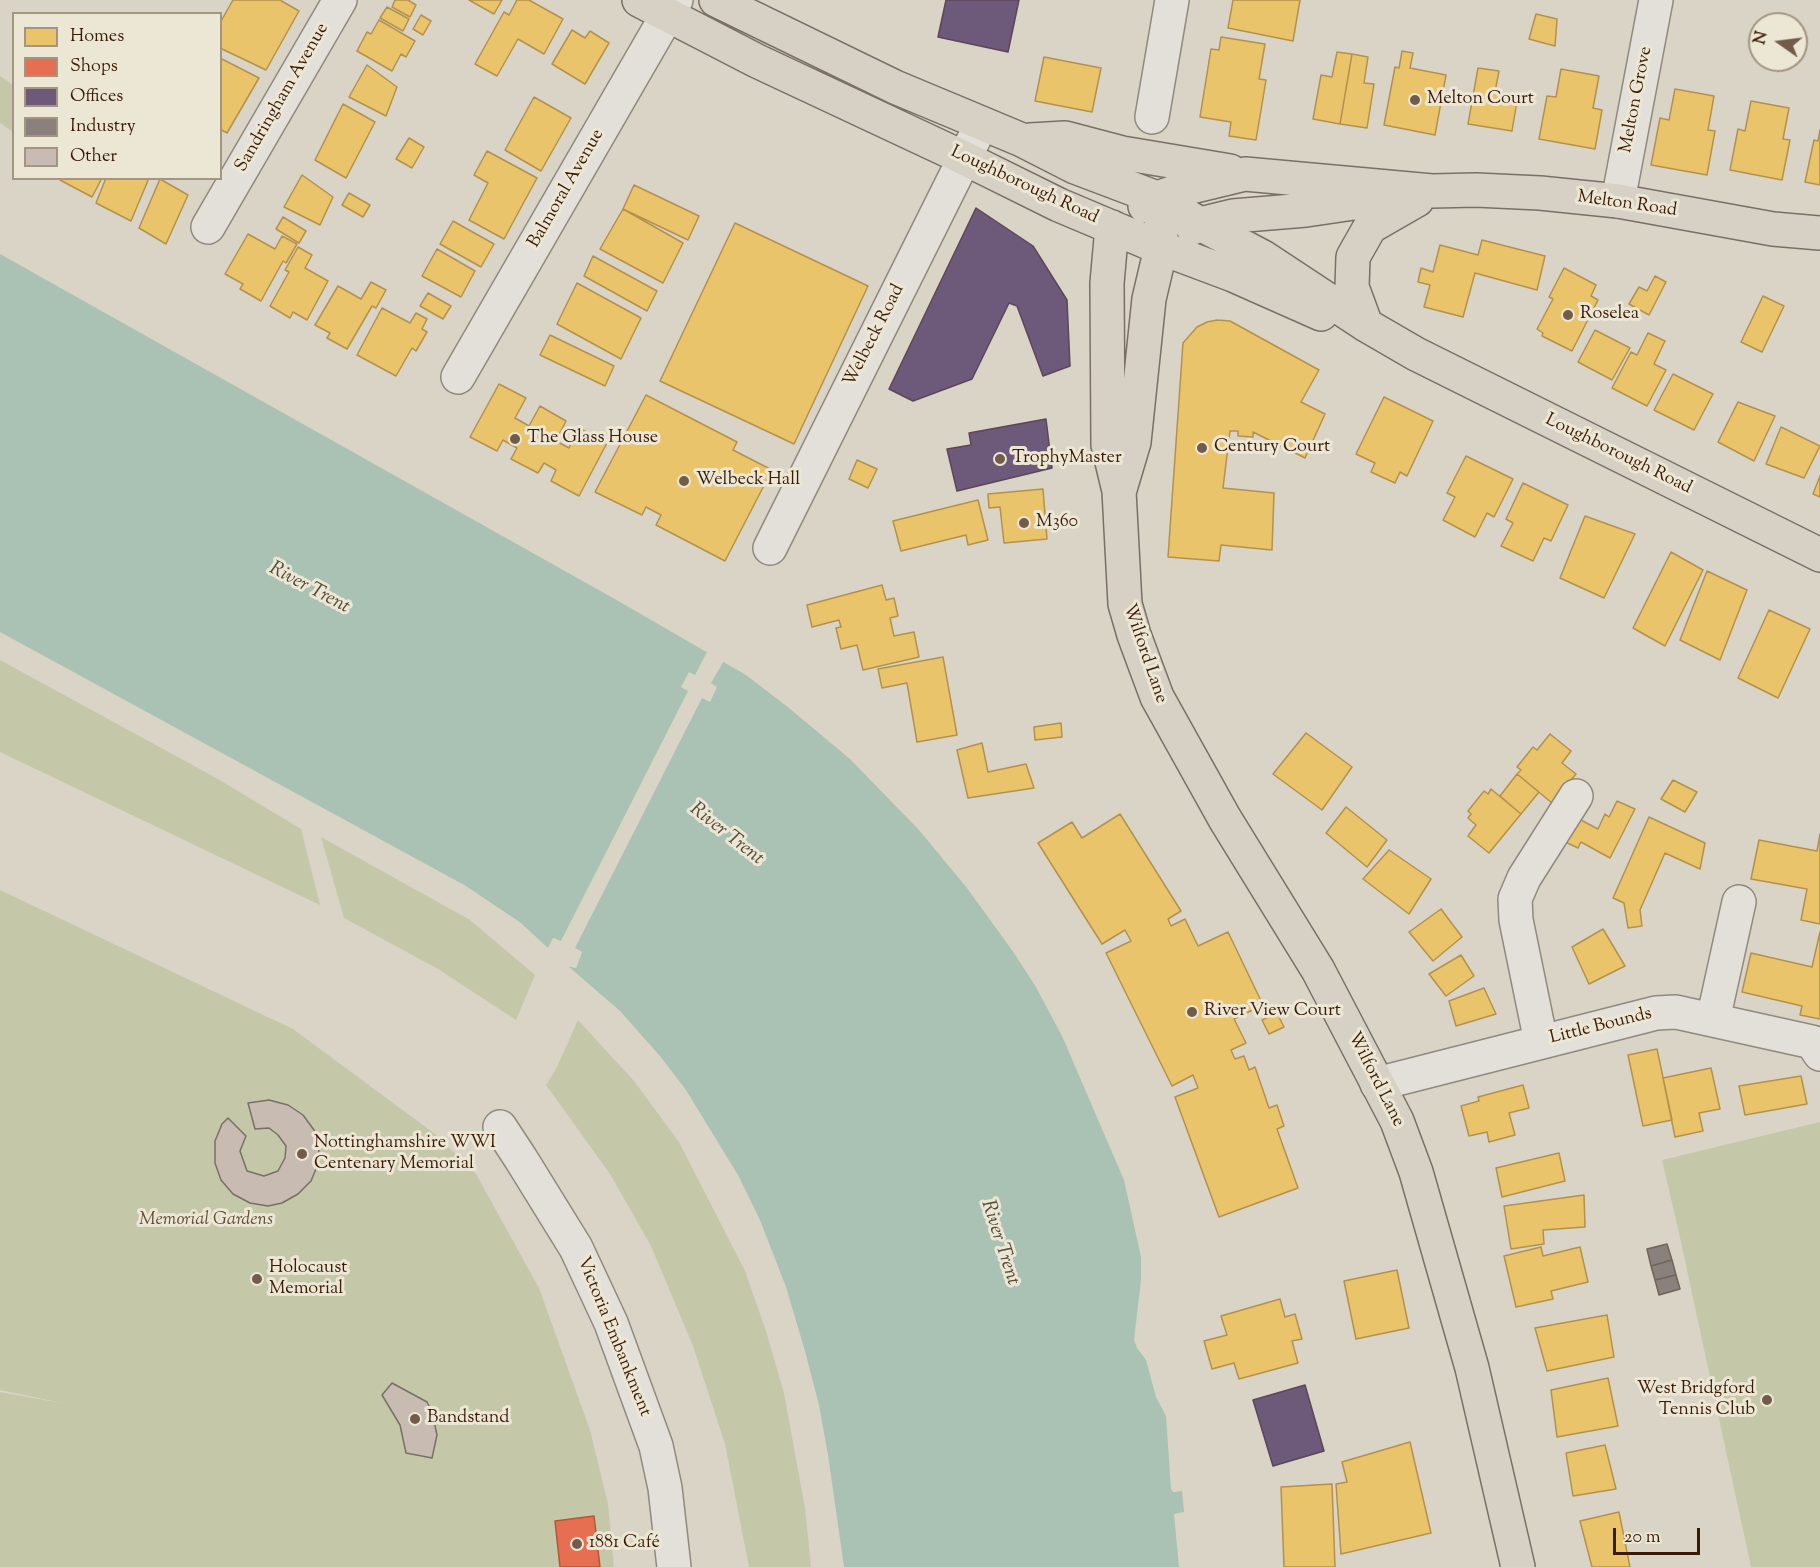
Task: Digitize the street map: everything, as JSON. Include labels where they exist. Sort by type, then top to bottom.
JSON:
[{"type":"main road","name":"Loughborough Road","points":[[639,0],[671,8],[757,61],[1059,205],[1161,248],[1233,274],[1369,336],[1416,354]]},
{"type":"main road","name":"Loughborough Road","points":[[716,0],[895,87],[1022,140],[1075,167],[1157,198],[1200,224],[1263,257],[1366,325],[1416,354],[1820,555]]},
{"type":"main road","name":"Loughborough Road","points":[[1022,140],[1065,138],[1122,153],[1245,174]]},
{"type":"main road","name":"Melton Road","points":[[1157,198],[1245,174],[1432,191],[1476,190],[1540,193],[1618,201],[1773,229],[1820,233]]},
{"type":"main road","name":"Melton Road","points":[[1161,248],[1200,224],[1233,216],[1306,210],[1432,191]]},
{"type":"main road","points":[[1366,325],[1352,288],[1353,257],[1370,227],[1432,191]]},
{"type":"main road","points":[[1112,227],[1157,198]]},
{"type":"main road","name":"Wilford Lane","points":[[1119,491],[1134,442],[1149,299],[1161,248],[1161,222],[1157,198]]},
{"type":"main road","name":"Wilford Lane","points":[[1112,227],[1107,283],[1108,445],[1119,491],[1125,604],[1156,697],[1225,819],[1318,970],[1397,1121],[1429,1216],[1472,1368],[1518,1567]]},
{"type":"street","name":"Sandringham Avenue","points":[[208,227],[340,0]]},
{"type":"street","points":[[1152,117],[1172,0]]},
{"type":"street","name":"Melton Grove","points":[[1618,201],[1656,0]]},
{"type":"street","name":"Balmoral Avenue","points":[[458,377],[671,8]]},
{"type":"street","name":"Welbeck Road","points":[[770,548],[981,124]]},
{"type":"street","points":[[1541,1042],[1516,920],[1515,899],[1524,878],[1575,796]]},
{"type":"street","points":[[1713,1020],[1740,902]]},
{"type":"street","name":"Little Bounds","points":[[1377,1084],[1656,1013],[1676,1012],[1812,1042],[1820,1054]]},
{"type":"street","name":"Victoria Embankment","points":[[500,1127],[576,1248],[611,1323],[656,1446],[674,1567]]},
{"type":"green space","points":[[0,76],[12,84],[12,131],[0,123]]},
{"type":"green space","points":[[0,660],[218,779],[301,829],[320,905],[0,752]]},
{"type":"green space","points":[[321,837],[470,920],[535,975],[516,1020],[438,969],[344,918]]},
{"type":"green space","name":"Memorial Gardens","points":[[0,890],[293,1029],[435,1134],[476,1174],[539,1288],[590,1430],[608,1504],[614,1567],[0,1567],[0,1392],[67,1404],[0,1390]]},
{"type":"green space","points":[[578,1020],[634,1081],[679,1142],[745,1271],[784,1393],[805,1508],[811,1567],[749,1567],[725,1444],[693,1346],[651,1246],[610,1174],[546,1085],[557,1067]]},
{"type":"green space","name":"West Bridgford Tennis Club","points":[[1820,1122],[1820,1567],[1751,1567],[1662,1160]]},
{"type":"water","name":"River Trent","points":[[0,254],[746,675],[850,759],[919,830],[967,888],[1036,987],[1062,1036],[1124,1180],[1141,1257],[1141,1280],[1134,1340],[1146,1360],[1156,1397],[1166,1416],[1171,1489],[1173,1492],[1182,1491],[1184,1512],[1174,1514],[1179,1567],[844,1567],[819,1405],[786,1287],[760,1220],[738,1175],[686,1090],[660,1056],[620,1011],[568,966],[576,968],[582,952],[554,938],[548,948],[521,923],[466,886],[0,632]]},
{"type":"pier","points":[[708,650],[725,659],[711,683],[717,687],[710,702],[702,698],[575,948],[582,952],[576,968],[568,966],[567,969],[565,964],[574,964],[578,954],[555,942],[550,950],[548,948],[553,938],[561,941],[688,691],[681,687],[689,672],[695,675]]},
{"type":"building: Homes","points":[[233,0],[280,0],[299,11],[266,70],[222,49],[222,19]]},
{"type":"building: Homes","points":[[395,0],[408,0],[416,5],[410,17],[392,7]]},
{"type":"building: Homes","points":[[469,0],[502,0],[494,14]]},
{"type":"building: Homes","points":[[517,0],[529,0],[563,19],[544,54],[518,39],[497,76],[475,64],[504,12],[509,15]]},
{"type":"building: Homes","points":[[1233,0],[1300,0],[1293,41],[1228,28]]},
{"type":"building: Homes","points":[[387,7],[409,19],[403,31],[380,18]]},
{"type":"building: Homes","points":[[1536,14],[1557,19],[1555,46],[1529,39]]},
{"type":"building: Homes","points":[[421,15],[431,21],[423,35],[413,29]]},
{"type":"building: Homes","points":[[379,20],[415,41],[406,57],[401,54],[392,71],[357,51],[367,32],[371,34]]},
{"type":"building: Homes","points":[[572,30],[585,38],[590,31],[609,43],[585,84],[552,64]]},
{"type":"building: Homes","points":[[1221,37],[1265,44],[1259,79],[1266,80],[1256,140],[1229,136],[1231,122],[1200,117],[1211,49],[1219,50]]},
{"type":"building: Homes","name":"Melton Court","points":[[1402,51],[1413,53],[1410,68],[1446,75],[1435,135],[1384,125],[1395,67],[1399,68]]},
{"type":"building: Homes","points":[[1337,52],[1352,54],[1340,124],[1313,119],[1321,75],[1332,77]]},
{"type":"building: Homes","points":[[1352,54],[1368,57],[1364,83],[1374,84],[1367,128],[1340,124]]},
{"type":"building: Homes","points":[[1044,57],[1101,68],[1092,112],[1035,101]]},
{"type":"building: Homes","points":[[222,59],[259,78],[227,133],[222,130]]},
{"type":"building: Homes","points":[[367,65],[397,87],[386,116],[349,97]]},
{"type":"building: Homes","points":[[1478,68],[1499,71],[1495,92],[1518,95],[1512,131],[1468,124]]},
{"type":"building: Homes","points":[[1561,69],[1599,76],[1593,108],[1602,110],[1595,149],[1539,139],[1547,96],[1556,97]]},
{"type":"building: Homes","points":[[1675,89],[1714,96],[1708,130],[1715,131],[1707,175],[1651,165],[1660,118],[1669,120]]},
{"type":"building: Homes","points":[[534,97],[571,118],[541,171],[505,150]]},
{"type":"building: Homes","points":[[1751,101],[1789,108],[1783,139],[1790,140],[1782,180],[1730,170],[1738,129],[1745,131]]},
{"type":"building: Homes","points":[[343,104],[375,122],[346,178],[315,160]]},
{"type":"building: Homes","points":[[1820,130],[1820,185],[1805,182],[1814,140],[1818,141]]},
{"type":"building: Homes","points":[[409,138],[424,147],[412,168],[396,159]]},
{"type":"building: Homes","points":[[487,151],[537,178],[504,239],[469,220],[488,183],[474,175]]},
{"type":"building: Homes","points":[[302,175],[333,197],[320,225],[284,207]]},
{"type":"building: Homes","points":[[60,180],[101,180],[92,197]]},
{"type":"building: Homes","points":[[105,180],[148,180],[131,221],[96,203]]},
{"type":"building: Homes","points":[[160,180],[188,195],[166,244],[139,228]]},
{"type":"building: Homes","points":[[634,185],[699,216],[688,240],[623,209]]},
{"type":"building: Homes","points":[[349,193],[370,205],[363,217],[342,205]]},
{"type":"building: Homes","points":[[623,209],[683,243],[663,283],[600,249]]},
{"type":"building: Homes","points":[[283,217],[306,231],[299,243],[276,229]]},
{"type":"building: Homes","points":[[453,221],[494,244],[481,267],[440,244]]},
{"type":"building: Homes","name":"Welbeck Hall","points":[[735,223],[868,286],[794,444],[660,381]]},
{"type":"building: Homes","points":[[248,234],[275,249],[282,236],[297,244],[286,263],[283,261],[261,301],[240,289],[243,284],[225,274]]},
{"type":"building: Homes","points":[[1482,240],[1545,256],[1537,290],[1475,273],[1463,317],[1424,307],[1430,285],[1418,282],[1421,268],[1433,272],[1440,245],[1478,255]]},
{"type":"building: Homes","points":[[298,247],[312,255],[305,268],[328,281],[307,320],[293,312],[290,318],[270,306],[289,272],[285,270]]},
{"type":"building: Homes","points":[[437,249],[475,271],[461,297],[422,276]]},
{"type":"building: Homes","points":[[593,256],[657,291],[647,311],[584,276]]},
{"type":"building: Homes","name":"Roselea","points":[[1564,268],[1596,285],[1591,296],[1598,300],[1572,351],[1542,336],[1543,333],[1537,329],[1553,299],[1549,297]]},
{"type":"building: Homes","points":[[1655,276],[1666,282],[1649,315],[1629,304],[1639,287],[1647,291]]},
{"type":"building: Homes","points":[[371,282],[386,290],[376,308],[372,306],[347,349],[327,338],[330,333],[315,325],[338,286],[361,299]]},
{"type":"building: Homes","points":[[577,283],[641,318],[621,359],[557,324]]},
{"type":"building: Homes","points":[[428,293],[451,306],[443,319],[420,306]]},
{"type":"building: Homes","points":[[1763,296],[1784,306],[1762,352],[1741,342]]},
{"type":"building: Homes","points":[[382,308],[410,323],[416,313],[427,319],[422,329],[427,332],[416,351],[412,348],[396,376],[357,355]]},
{"type":"building: Homes","name":"Century Court","points":[[1217,320],[1230,321],[1319,370],[1301,402],[1325,414],[1305,458],[1253,432],[1253,437],[1238,436],[1238,431],[1230,431],[1223,488],[1274,493],[1272,550],[1221,545],[1219,561],[1168,557],[1183,343],[1197,327]]},
{"type":"building: Homes","points":[[1595,330],[1630,348],[1612,380],[1578,362]]},
{"type":"building: Homes","points":[[1648,333],[1665,341],[1654,364],[1666,370],[1647,406],[1612,388],[1631,352],[1637,355]]},
{"type":"building: Homes","points":[[550,335],[614,366],[605,386],[540,355]]},
{"type":"building: Homes","points":[[1673,374],[1713,394],[1694,430],[1654,410]]},
{"type":"building: Homes","name":"The Glass House","points":[[499,384],[526,398],[515,418],[529,426],[540,406],[566,421],[556,441],[569,448],[579,428],[607,443],[579,496],[551,481],[556,470],[544,463],[538,473],[511,459],[517,448],[503,440],[497,451],[470,437]]},
{"type":"building: Homes","name":"Welbeck Hall","points":[[646,395],[737,442],[733,450],[772,470],[725,561],[656,525],[661,515],[646,507],[642,515],[595,492]]},
{"type":"building: Homes","points":[[1384,397],[1433,421],[1407,476],[1400,472],[1395,483],[1371,472],[1375,463],[1356,454]]},
{"type":"building: Homes","points":[[1738,402],[1775,416],[1754,461],[1718,442]]},
{"type":"building: Homes","points":[[1781,427],[1820,446],[1804,478],[1766,464]]},
{"type":"building: Homes","points":[[1466,456],[1513,479],[1494,517],[1487,513],[1475,537],[1443,520],[1455,497],[1447,493]]},
{"type":"building: Homes","points":[[857,460],[877,469],[868,488],[849,479]]},
{"type":"building: Homes","points":[[1820,476],[1820,497],[1813,494]]},
{"type":"building: Homes","points":[[1523,483],[1568,505],[1551,541],[1544,538],[1533,561],[1501,546],[1513,523],[1506,519]]},
{"type":"building: Homes","name":"M360","points":[[1043,489],[1047,539],[1004,543],[1000,507],[989,508],[988,494]]},
{"type":"building: Homes","name":"TrophyMaster","points":[[978,500],[988,540],[968,545],[966,535],[901,551],[893,521]]},
{"type":"building: Homes","points":[[1585,516],[1635,534],[1604,598],[1560,578]]},
{"type":"building: Homes","points":[[1671,552],[1703,570],[1665,646],[1633,628]]},
{"type":"building: Homes","points":[[1707,571],[1747,590],[1720,660],[1680,640]]},
{"type":"building: Homes","points":[[882,585],[886,600],[894,598],[898,616],[890,618],[894,636],[914,632],[919,657],[863,670],[857,645],[841,649],[836,628],[841,627],[839,620],[812,627],[807,605]]},
{"type":"building: Homes","points":[[1769,610],[1810,629],[1778,698],[1738,678]]},
{"type":"building: Homes","points":[[943,657],[957,735],[917,742],[907,683],[882,688],[878,669]]},
{"type":"building: Homes","points":[[1061,723],[1062,737],[1035,740],[1034,727]]},
{"type":"building: Homes","points":[[1306,733],[1352,767],[1322,810],[1273,774]]},
{"type":"building: Homes","points":[[1550,734],[1571,751],[1562,763],[1576,774],[1552,803],[1517,774],[1521,770],[1517,767],[1533,747],[1537,750]]},
{"type":"building: Homes","points":[[982,743],[988,772],[1026,764],[1034,788],[968,798],[957,750]]},
{"type":"building: Homes","points":[[1517,774],[1539,792],[1521,814],[1500,796]]},
{"type":"building: Homes","points":[[1673,780],[1697,792],[1685,812],[1661,799]]},
{"type":"building: Homes","points":[[1491,789],[1521,814],[1489,853],[1468,836],[1476,825],[1468,818],[1471,814],[1468,811],[1484,791],[1488,794]]},
{"type":"building: Homes","points":[[1617,801],[1635,809],[1610,858],[1581,842],[1578,848],[1565,842],[1577,818],[1598,829],[1605,814],[1609,817]]},
{"type":"building: Homes","points":[[1346,807],[1387,840],[1367,867],[1326,833]]},
{"type":"building: Homes","name":"River View Court","points":[[1120,814],[1181,911],[1168,919],[1171,926],[1185,919],[1198,946],[1228,932],[1263,1005],[1234,1019],[1246,1043],[1231,1050],[1235,1059],[1244,1056],[1249,1070],[1255,1067],[1269,1108],[1277,1105],[1284,1126],[1277,1129],[1298,1188],[1219,1217],[1175,1097],[1198,1088],[1193,1075],[1172,1086],[1106,953],[1131,941],[1125,930],[1102,944],[1038,843],[1072,822],[1082,838]]},
{"type":"building: Homes","points":[[1649,817],[1705,843],[1700,869],[1665,853],[1640,910],[1642,926],[1628,928],[1624,903],[1613,898]]},
{"type":"building: Homes","points":[[1820,834],[1820,924],[1801,920],[1807,889],[1751,879],[1759,840],[1817,851]]},
{"type":"building: Homes","points":[[1389,850],[1431,879],[1409,914],[1363,879]]},
{"type":"building: Homes","points":[[1441,909],[1462,937],[1433,961],[1409,932]]},
{"type":"building: Homes","points":[[1603,929],[1625,966],[1589,984],[1572,947]]},
{"type":"building: Homes","points":[[1820,932],[1820,1019],[1800,1015],[1802,1006],[1742,992],[1751,953],[1812,967]]},
{"type":"building: Homes","points":[[1461,955],[1474,976],[1446,996],[1429,974]]},
{"type":"building: Homes","points":[[1484,988],[1496,1014],[1456,1026],[1449,1001]]},
{"type":"building: Homes","points":[[1277,1013],[1284,1027],[1269,1034],[1262,1020]]},
{"type":"building: Homes","points":[[1657,1049],[1672,1120],[1643,1126],[1628,1055]]},
{"type":"building: Homes","points":[[1711,1068],[1720,1109],[1699,1113],[1703,1131],[1675,1137],[1663,1078]]},
{"type":"building: Homes","points":[[1801,1076],[1807,1104],[1745,1115],[1739,1086]]},
{"type":"building: Homes","points":[[1523,1085],[1529,1108],[1509,1113],[1515,1135],[1489,1142],[1487,1132],[1469,1136],[1461,1106],[1479,1101],[1478,1097]]},
{"type":"building: Homes","points":[[1559,1153],[1565,1181],[1502,1197],[1496,1168]]},
{"type":"building: Homes","points":[[1584,1195],[1585,1227],[1543,1230],[1544,1244],[1511,1249],[1504,1206]]},
{"type":"building: Homes","points":[[1541,1247],[1543,1256],[1580,1247],[1588,1282],[1551,1291],[1553,1299],[1516,1307],[1504,1256]]},
{"type":"building: Homes","points":[[1397,1270],[1409,1328],[1356,1339],[1344,1281]]},
{"type":"building: Homes","points":[[1280,1299],[1285,1317],[1295,1314],[1302,1339],[1292,1341],[1298,1363],[1239,1379],[1234,1363],[1212,1369],[1204,1341],[1227,1335],[1221,1316]]},
{"type":"building: Homes","points":[[1607,1315],[1614,1357],[1547,1371],[1535,1328]]},
{"type":"building: Homes","points":[[1608,1378],[1618,1426],[1557,1437],[1551,1390]]},
{"type":"building: Homes","points":[[1410,1442],[1431,1533],[1341,1554],[1336,1484],[1347,1482],[1342,1462]]},
{"type":"building: Homes","points":[[1605,1445],[1616,1489],[1573,1496],[1566,1453]]},
{"type":"building: Homes","points":[[1332,1484],[1335,1567],[1284,1567],[1281,1487]]},
{"type":"building: Homes","points":[[1619,1512],[1630,1567],[1592,1567],[1580,1521]]},
{"type":"building: Shops","name":"1881 Café","points":[[594,1516],[600,1567],[560,1567],[555,1521]]},
{"type":"building: Offices","points":[[946,0],[1019,0],[1008,52],[938,37]]},
{"type":"building: Offices","points":[[976,208],[1033,246],[1067,300],[1070,366],[1043,376],[1017,306],[1009,303],[972,379],[913,401],[889,389]]},
{"type":"building: Offices","name":"TrophyMaster","points":[[1046,419],[1052,468],[957,491],[947,449],[971,445],[969,433]]},
{"type":"building: Offices","points":[[1305,1385],[1324,1451],[1273,1466],[1253,1400]]},
{"type":"building: Industry","points":[[1667,1244],[1672,1260],[1651,1266],[1647,1249]]},
{"type":"building: Industry","points":[[1672,1260],[1676,1275],[1655,1280],[1651,1266]]},
{"type":"building: Industry","points":[[1676,1275],[1680,1289],[1659,1295],[1655,1280]]},
{"type":"building: Other","name":"Nottinghamshire WWI Centenary Memorial","points":[[269,1100],[288,1105],[303,1115],[314,1130],[319,1148],[318,1164],[311,1181],[298,1194],[282,1203],[268,1206],[250,1203],[233,1194],[221,1180],[215,1163],[215,1141],[222,1124],[228,1118],[246,1136],[240,1151],[247,1171],[264,1176],[278,1171],[285,1158],[286,1146],[269,1128],[255,1129],[248,1103]]},
{"type":"building: Other","name":"Bandstand","points":[[392,1383],[427,1402],[432,1412],[437,1435],[432,1458],[406,1453],[400,1425],[382,1395]]},
{"type":"place","name":"Melton Court","points":[[1415,100]]},
{"type":"place","name":"Roselea","points":[[1568,315]]},
{"type":"place","name":"The Glass House","points":[[515,439]]},
{"type":"place","name":"Century Court","points":[[1202,448]]},
{"type":"place","name":"TrophyMaster","points":[[1000,459]]},
{"type":"place","name":"Welbeck Hall","points":[[684,481]]},
{"type":"place","name":"M360","points":[[1024,523]]},
{"type":"place","name":"River View Court","points":[[1192,1012]]},
{"type":"place","name":"Nottinghamshire WWI Centenary Memorial","points":[[302,1154]]},
{"type":"place","name":"Holocaust Memorial","points":[[257,1279]]},
{"type":"place","name":"West Bridgford Tennis Club","points":[[1767,1400]]},
{"type":"place","name":"Bandstand","points":[[415,1419]]},
{"type":"place","name":"1881 Café","points":[[577,1544]]}]
